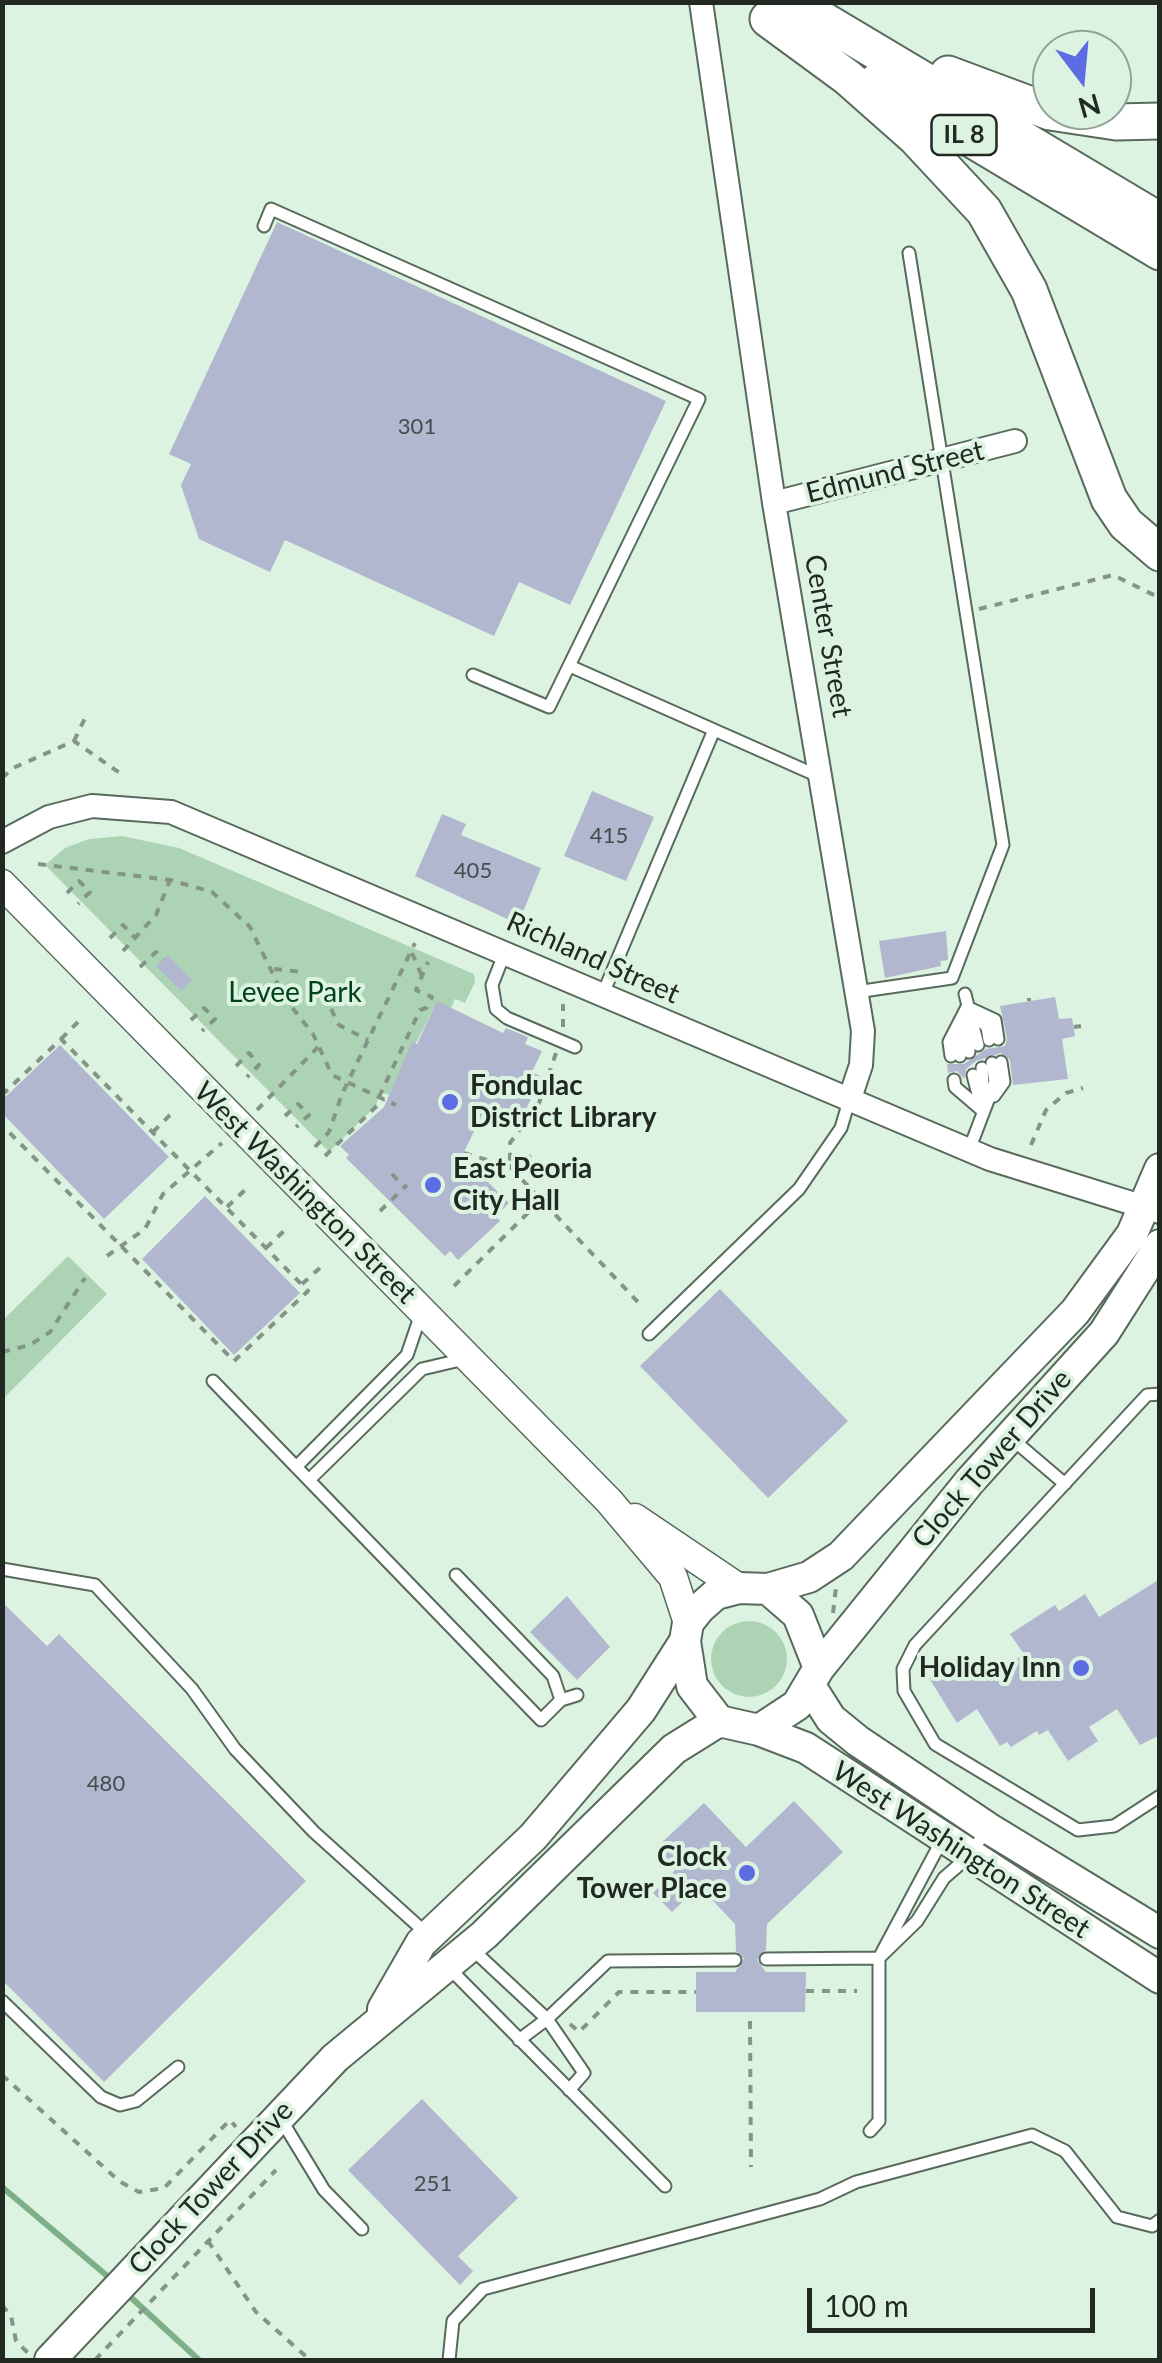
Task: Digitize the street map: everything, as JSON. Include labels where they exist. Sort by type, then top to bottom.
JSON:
[{"type":"main road","name":"IL 8","points":[[765,9],[826,22],[1160,222]]},
{"type":"main road","name":"IL 8","points":[[765,9],[1160,252]]},
{"type":"main road","points":[[765,9],[875,101],[984,211],[1029,290],[1109,499],[1126,524],[1160,552]]},
{"type":"main road","points":[[826,22],[1050,112],[1116,122],[1160,121]]},
{"type":"main road","points":[[1152,1211],[1160,1169]]},
{"type":"main road","name":"Clock Tower Drive","points":[[754,1589],[809,1577],[841,1556],[1075,1312],[1152,1211]]},
{"type":"main road","name":"Clock Tower Drive","points":[[814,1677],[1010,1437],[1104,1332],[1160,1245]]},
{"type":"main road","points":[[754,1589],[798,1615],[814,1677],[797,1705],[759,1730],[718,1721],[692,1686],[686,1632],[716,1594],[754,1589]]},
{"type":"main road","name":"Clock Tower Drive","points":[[377,2020],[429,1936],[533,1836],[638,1714],[686,1632]]},
{"type":"main road","name":"West Washington Street","points":[[814,1677],[839,1726],[988,1828],[1160,1934]]},
{"type":"main road","points":[[458,1957],[467,1927],[562,1829],[634,1733],[638,1714]]},
{"type":"main road","name":"Clock Tower Drive","points":[[60,2350],[278,2114],[377,2020],[458,1957],[674,1749],[718,1721]]},
{"type":"main road","name":"West Washington Street","points":[[759,1730],[806,1748],[968,1857],[1160,1978]]},
{"type":"street","name":"Center Street","points":[[701,2],[774,503],[856,992],[862,1048],[849,1101]]},
{"type":"street","name":"Edmund Street","points":[[774,503],[1015,442]]},
{"type":"street","name":"Richland Street","points":[[2,842],[50,817],[92,806],[171,812],[969,1150],[1152,1211]]},
{"type":"street","name":"West Washington Street","points":[[2,884],[238,1128],[466,1352],[609,1500],[673,1578],[686,1632]]},
{"type":"street","name":"West Washington Street","points":[[609,1500],[754,1589]]},
{"type":"lane","points":[[264,226],[272,208],[699,399],[572,667],[549,706],[473,674]]},
{"type":"lane","points":[[856,992],[952,978],[1003,845],[909,253]]},
{"type":"lane","points":[[572,667],[822,777]]},
{"type":"lane","points":[[602,996],[714,730]]},
{"type":"lane","points":[[504,952],[492,985],[496,1009],[507,1018],[574,1047]]},
{"type":"lane","points":[[966,1000],[994,1020],[974,1048]]},
{"type":"lane","points":[[966,1000],[974,1048]]},
{"type":"lane","points":[[966,1000],[958,1040],[974,1048]]},
{"type":"lane","points":[[969,1150],[983,1111],[1004,1082],[977,1071]]},
{"type":"lane","points":[[977,1071],[983,1111]]},
{"type":"lane","points":[[977,1071],[983,1111]]},
{"type":"lane","points":[[649,1334],[799,1189],[841,1128],[849,1101]]},
{"type":"lane","points":[[296,1467],[407,1355],[416,1320],[424,1311]]},
{"type":"lane","points":[[309,1480],[422,1369],[456,1361],[466,1352]]},
{"type":"lane","points":[[213,1382],[541,1720],[561,1700],[577,1695]]},
{"type":"lane","points":[[1160,1394],[1148,1395],[1064,1484],[915,1645],[903,1670],[904,1691],[935,1744],[1078,1830],[1093,1832],[1114,1826],[1160,1796]]},
{"type":"lane","points":[[1010,1437],[1064,1484]]},
{"type":"lane","points":[[2,1569],[95,1585],[192,1689],[234,1750],[314,1832],[429,1936]]},
{"type":"lane","points":[[456,1575],[553,1676],[561,1700]]},
{"type":"lane","points":[[766,1960],[879,1958],[917,1921],[944,1878],[968,1857],[988,1828]]},
{"type":"lane","points":[[870,2131],[879,2121],[879,1958],[942,1840]]},
{"type":"lane","points":[[458,1957],[547,2019],[584,2073],[569,2090]]},
{"type":"lane","points":[[458,1957],[519,2040],[665,2186]]},
{"type":"lane","points":[[519,2040],[608,1961],[735,1960]]},
{"type":"lane","points":[[2,2000],[101,2097],[120,2106],[136,2102],[178,2067]]},
{"type":"lane","points":[[278,2114],[324,2190],[362,2229]]},
{"type":"lane","points":[[450,2360],[453,2321],[483,2289],[820,2199],[856,2182],[1032,2134],[1065,2150],[1117,2217],[1156,2223]]},
{"type":"path","points":[[968,612],[1114,575],[1160,598]]},
{"type":"path","points":[[2,778],[13,768],[74,742],[86,716]]},
{"type":"path","points":[[74,742],[124,776]]},
{"type":"path","points":[[38,864],[195,884],[224,901],[250,927],[289,1005],[318,1047],[326,1069],[396,1106]]},
{"type":"path","points":[[123,951],[156,915],[170,880]]},
{"type":"path","points":[[67,893],[79,881],[90,892],[78,904]]},
{"type":"path","points":[[110,938],[122,925],[136,940]]},
{"type":"path","points":[[316,1147],[329,1132],[348,1082],[415,943]]},
{"type":"path","points":[[411,950],[422,976]]},
{"type":"path","points":[[140,967],[156,952],[163,960]]},
{"type":"path","points":[[325,1156],[381,1098],[420,1010],[432,997],[416,990],[428,962]]},
{"type":"path","points":[[274,969],[302,972]]},
{"type":"path","points":[[289,1005],[302,997]]},
{"type":"path","points":[[563,1004],[560,1016],[564,1031]]},
{"type":"path","points":[[191,1020],[204,1008],[215,1020],[202,1032]]},
{"type":"path","points":[[331,1010],[339,1025],[368,1040]]},
{"type":"path","points":[[2,1095],[78,1021]]},
{"type":"path","points":[[1074,1027],[1081,1026]]},
{"type":"path","points":[[2,1125],[234,1361],[308,1291],[60,1039]]},
{"type":"path","points":[[256,1110],[318,1047]]},
{"type":"path","points":[[510,1167],[510,1143],[539,1103],[557,1052]]},
{"type":"path","points":[[236,1066],[249,1053],[260,1065],[247,1077]]},
{"type":"path","points":[[1031,1145],[1046,1110],[1066,1093],[1083,1088]]},
{"type":"path","points":[[285,1116],[298,1104],[309,1115],[296,1127]]},
{"type":"path","points":[[152,1132],[171,1114]]},
{"type":"path","points":[[108,1256],[145,1229],[163,1194],[226,1138]]},
{"type":"path","points":[[464,1153],[510,1167],[638,1302]]},
{"type":"path","points":[[510,1167],[533,1155]]},
{"type":"path","points":[[380,1211],[406,1187],[392,1174]]},
{"type":"path","points":[[226,1208],[246,1190]]},
{"type":"path","points":[[454,1286],[540,1202]]},
{"type":"path","points":[[266,1248],[285,1230]]},
{"type":"path","points":[[302,1284],[321,1267]]},
{"type":"path","points":[[2,1352],[30,1345],[50,1332],[85,1278]]},
{"type":"path","points":[[832,1623],[835,1578]]},
{"type":"path","points":[[806,1991],[857,1991]]},
{"type":"path","points":[[567,2021],[579,2032],[619,1992],[696,1992]]},
{"type":"path","points":[[750,2021],[751,2168]]},
{"type":"path","points":[[2,2075],[119,2182],[140,2192],[156,2192],[171,2183],[230,2120]]},
{"type":"path","points":[[95,2360],[276,2170]]},
{"type":"path","points":[[208,2242],[256,2312],[310,2360]]},
{"type":"path","points":[[2,2305],[11,2316],[16,2341]]},
{"type":"green space","name":"Levee Park","points":[[122,836],[179,848],[474,974],[475,982],[465,1003],[455,999],[451,1008],[437,1002],[389,1095],[380,1092],[376,1106],[329,1152],[45,865],[65,848],[89,839]]},
{"type":"green space","points":[[68,1256],[107,1294],[3,1399],[3,1320]]},
{"type":"green space","points":[[749,1621],[776,1632],[787,1659],[776,1686],[749,1697],[722,1686],[711,1659],[722,1632]]},
{"type":"building","points":[[277,222],[666,401],[570,605],[519,582],[494,636],[285,540],[270,572],[199,539],[181,485],[191,464],[169,454]]},
{"type":"building","points":[[592,791],[654,817],[626,881],[564,856]]},
{"type":"building","points":[[442,814],[466,824],[461,835],[541,868],[518,924],[415,876]]},
{"type":"building","points":[[946,931],[948,960],[940,961],[941,966],[885,978],[879,941]]},
{"type":"building","points":[[168,955],[192,980],[181,991],[156,966]]},
{"type":"building","points":[[1055,997],[1059,1019],[1072,1018],[1075,1036],[1062,1039],[1068,1079],[1013,1085],[1010,1060],[1001,1053],[976,1061],[966,1069],[964,1079],[957,1071],[948,1073],[947,1064],[964,1064],[986,1049],[1005,1046],[1000,1006]]},
{"type":"building","points":[[437,1001],[503,1033],[506,1028],[528,1037],[525,1044],[542,1051],[532,1072],[542,1077],[523,1115],[513,1110],[508,1122],[484,1111],[462,1156],[509,1203],[496,1216],[500,1221],[458,1260],[450,1251],[445,1256],[346,1158],[349,1155],[340,1146],[384,1107],[412,1042],[417,1044]]},
{"type":"building","points":[[60,1045],[169,1157],[104,1219],[2,1113],[2,1100]]},
{"type":"building","points":[[205,1196],[300,1293],[234,1355],[142,1259]]},
{"type":"building","points":[[720,1289],[848,1421],[768,1498],[640,1366]]},
{"type":"building","name":"Holiday Inn","points":[[1160,1579],[1160,1735],[1140,1745],[1117,1709],[1089,1727],[1098,1741],[1068,1761],[1048,1730],[1039,1735],[1037,1731],[1011,1747],[1007,1742],[1000,1746],[977,1709],[957,1723],[929,1678],[959,1663],[984,1657],[994,1673],[1024,1654],[1010,1634],[1055,1605],[1059,1611],[1085,1594],[1099,1617]]},
{"type":"building","points":[[567,1596],[610,1647],[577,1680],[530,1632]]},
{"type":"building","points":[[2,1602],[47,1646],[59,1634],[306,1881],[104,2082],[2,1980]]},
{"type":"building","name":"Clock Tower Place","points":[[794,1801],[843,1852],[767,1924],[766,1950],[757,1960],[766,1972],[806,1972],[805,2012],[696,2012],[696,1972],[735,1972],[744,1959],[736,1951],[735,1924],[699,1886],[672,1912],[653,1893],[675,1870],[655,1849],[704,1803],[746,1847]]},
{"type":"building","points":[[422,2099],[518,2198],[458,2256],[473,2271],[460,2285],[348,2170]]},
{"type":"waterway","points":[[2,2187],[112,2280]]},
{"type":"waterway","points":[[125,2292],[199,2360]]},
{"type":"place","name":"Fondulac District Library","points":[[450,1102]]},
{"type":"place","name":"East Peoria City Hall","points":[[433,1185]]},
{"type":"place","name":"Holiday Inn","points":[[1081,1668]]},
{"type":"place","name":"Clock Tower Place","points":[[747,1873]]}]
